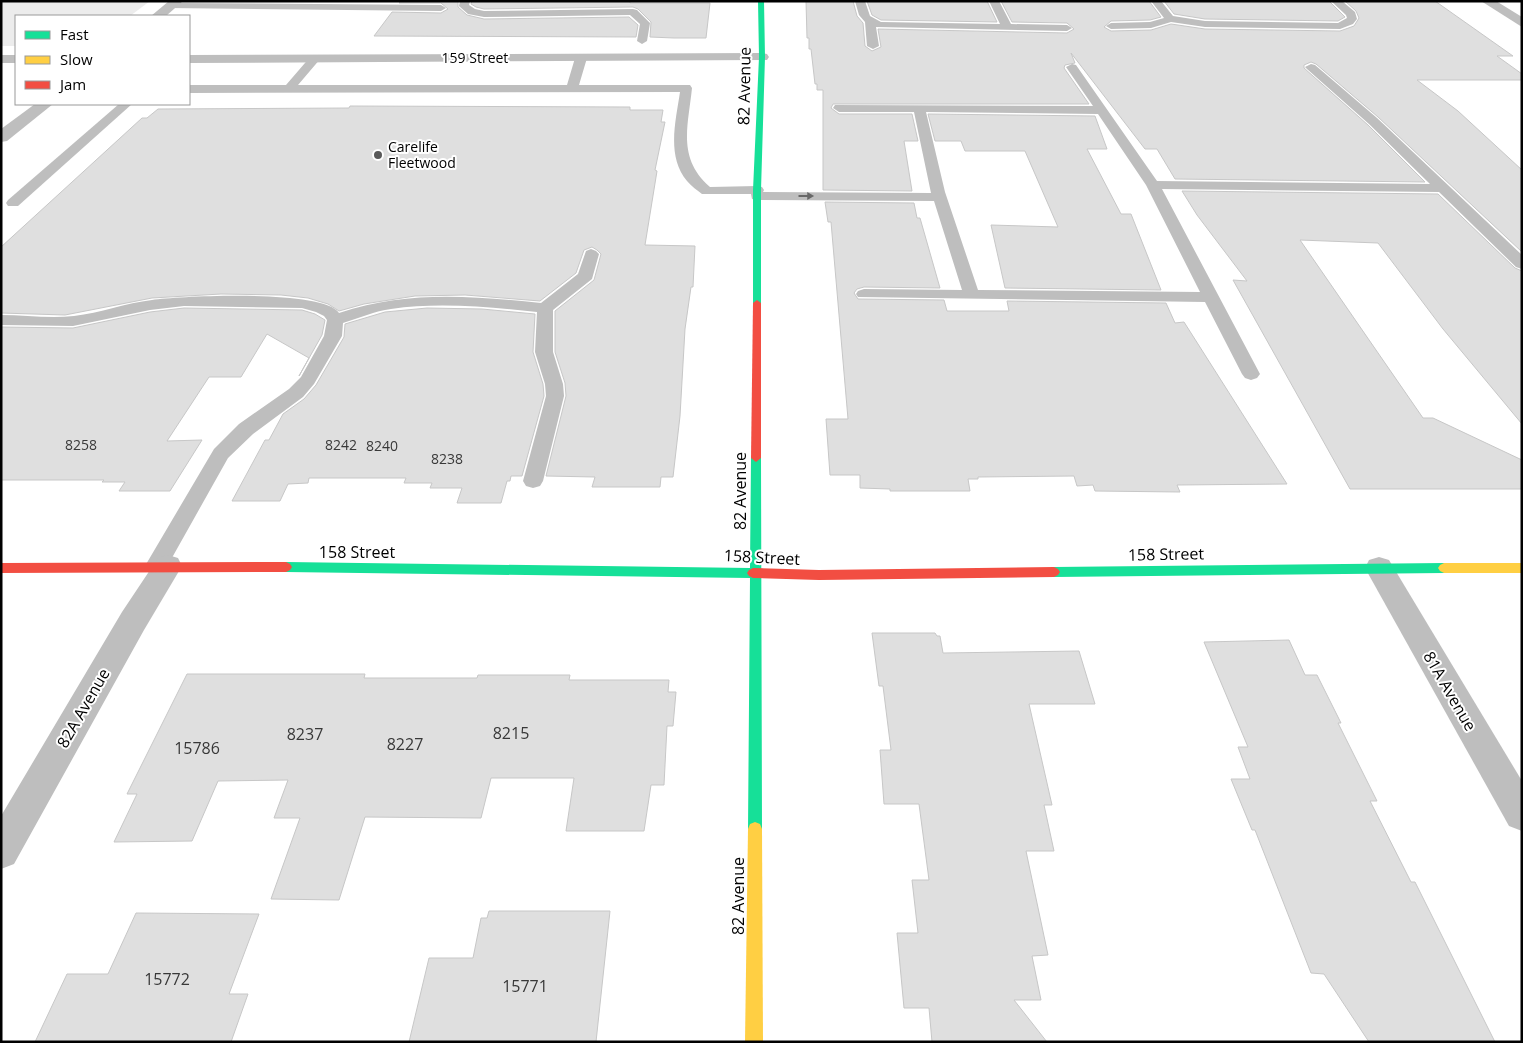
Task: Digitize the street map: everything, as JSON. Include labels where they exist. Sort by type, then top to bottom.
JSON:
[{"type":"street","name":"82 Avenue","points":[[754,1042],[757,190],[762,56],[761,1]]},
{"type":"street","points":[[1487,1],[1522,23]]},
{"type":"street","points":[[159,15],[174,3]]},
{"type":"street","name":"159 Street","points":[[190,59],[762,56]]},
{"type":"street","points":[[1,59],[15,59]]},
{"type":"street","points":[[1,137],[44,105]]},
{"type":"street","name":"158 Street","points":[[1,568],[162,566],[712,571],[818,575],[1522,568]]},
{"type":"street","name":"82A Avenue","points":[[1,851],[133,621],[162,566]]},
{"type":"street","name":"81A Avenue","points":[[1379,568],[1522,814]]},
{"type":"lane","points":[[465,1],[464,6],[468,11],[484,14],[633,12],[643,5]]},
{"type":"lane","points":[[860,1],[862,14],[870,22],[895,27],[1067,28]]},
{"type":"lane","points":[[994,1],[1007,27]]},
{"type":"lane","points":[[1156,1],[1170,19]]},
{"type":"lane","points":[[1111,26],[1151,25],[1170,19],[1211,25],[1277,24],[1340,26],[1352,19],[1351,14],[1336,1]]},
{"type":"lane","points":[[174,3],[351,4],[441,8]]},
{"type":"lane","points":[[633,12],[646,23],[642,41]]},
{"type":"lane","points":[[870,22],[873,46]]},
{"type":"lane","points":[[289,89],[315,58]]},
{"type":"lane","points":[[572,88],[581,58]]},
{"type":"lane","points":[[1072,67],[1152,185],[1251,374]]},
{"type":"lane","points":[[1311,67],[1374,121],[1441,188],[1522,264]]},
{"type":"lane","points":[[190,89],[686,88],[680,139],[682,156],[692,178],[707,191],[934,188]]},
{"type":"lane","points":[[13,203],[125,105]]},
{"type":"lane","points":[[839,108],[1101,110]]},
{"type":"lane","points":[[919,108],[934,188],[971,294]]},
{"type":"lane","points":[[757,190],[773,182]]},
{"type":"lane","points":[[1152,185],[1441,188]]},
{"type":"lane","points":[[335,320],[389,305],[410,302],[502,303],[545,308],[586,276],[591,254]]},
{"type":"lane","points":[[864,294],[1209,297]]},
{"type":"lane","points":[[1,320],[72,321],[150,305],[184,301],[302,303],[322,308],[331,313],[335,320],[333,336],[308,380],[296,393],[246,429],[221,454],[162,566]]},
{"type":"lane","points":[[533,481],[555,396],[554,384],[544,352],[545,308]]},
{"type":"shaded area","points":[[1,1],[150,1],[131,15],[15,15],[15,46],[1,46]]},
{"type":"building","points":[[401,1],[458,1],[458,7],[467,15],[484,19],[629,17],[638,25],[636,37],[374,36],[392,12],[441,13],[448,9],[441,3],[399,3]]},
{"type":"building","points":[[472,1],[710,3],[706,38],[674,38],[650,37],[651,22],[638,9],[633,7],[484,9],[471,4]]},
{"type":"building","points":[[806,1],[853,1],[857,16],[863,23],[865,46],[872,51],[881,47],[878,29],[1067,33],[1074,29],[1067,23],[1012,22],[1001,1],[1149,1],[1161,17],[1150,20],[1111,21],[1104,27],[1111,31],[1151,30],[1171,24],[1205,29],[1340,31],[1354,26],[1359,18],[1356,11],[1345,1],[1435,1],[1513,56],[1497,56],[1522,74],[1522,80],[1417,80],[1458,111],[1522,170],[1522,252],[1378,117],[1316,64],[1311,62],[1304,65],[1304,68],[1368,125],[1425,182],[1175,179],[1157,149],[1145,149],[1071,53],[1075,63],[1065,65],[1064,68],[1089,104],[833,104],[831,108],[839,114],[912,114],[918,141],[904,141],[912,191],[823,190],[823,90],[817,90],[817,84],[815,84],[811,49],[809,49],[809,38],[807,38]]},
{"type":"building","points":[[867,1],[987,1],[997,22],[881,20],[872,15]]},
{"type":"building","points":[[1164,1],[1329,1],[1345,17],[1338,21],[1205,19],[1174,14]]},
{"type":"building","points":[[350,106],[630,107],[630,110],[663,110],[661,122],[665,122],[655,170],[657,171],[645,245],[695,246],[693,287],[691,287],[685,329],[680,416],[673,477],[661,477],[660,487],[592,487],[595,477],[546,476],[566,396],[565,383],[555,352],[555,311],[594,280],[601,254],[592,247],[584,250],[576,273],[540,301],[465,295],[415,296],[364,304],[339,311],[328,304],[308,298],[281,295],[221,294],[152,298],[65,315],[1,313],[1,247],[142,118],[147,118],[158,109],[349,108]]},
{"type":"building","points":[[928,114],[1095,116],[1107,149],[1087,149],[1121,214],[1131,214],[1161,290],[1005,288],[991,225],[1058,227],[1025,151],[965,151],[961,141],[935,141]]},
{"type":"building","points":[[1182,191],[1438,194],[1515,268],[1522,271],[1522,424],[1443,329],[1378,243],[1300,240],[1423,418],[1433,418],[1522,460],[1522,489],[1350,489],[1233,280],[1247,281],[1197,215]]},
{"type":"building","points":[[825,202],[914,203],[917,218],[920,218],[940,288],[864,287],[857,289],[854,293],[858,299],[944,300],[947,311],[1009,311],[1007,301],[1166,303],[1175,323],[1184,322],[1287,484],[1177,485],[1180,492],[1095,491],[1093,485],[1077,486],[1074,476],[978,477],[978,479],[968,479],[970,491],[890,491],[890,489],[860,488],[860,475],[830,475],[826,419],[848,419],[831,222],[828,222]]},
{"type":"building","points":[[184,308],[302,310],[315,314],[325,320],[322,335],[299,376],[309,358],[267,334],[241,377],[209,377],[167,441],[202,440],[170,491],[119,491],[125,482],[102,482],[104,480],[1,480],[1,327],[73,328],[150,312]]},
{"type":"building","points":[[427,308],[482,309],[535,314],[533,352],[543,384],[544,396],[522,476],[511,476],[510,481],[507,481],[501,503],[457,503],[462,488],[430,488],[432,483],[404,483],[406,478],[309,478],[308,483],[288,484],[280,501],[232,501],[265,440],[269,440],[283,414],[304,399],[316,385],[344,337],[345,324],[385,312]]},
{"type":"building","points":[[872,633],[935,633],[937,636],[940,636],[943,653],[1079,651],[1095,704],[1029,704],[1052,805],[1044,805],[1054,851],[1026,851],[1048,955],[1032,956],[1041,1000],[1014,1000],[1047,1042],[932,1042],[929,1008],[904,1008],[897,933],[918,933],[912,880],[929,880],[919,804],[884,804],[880,750],[891,750],[883,686],[879,686]]},
{"type":"building","points":[[1289,640],[1305,675],[1317,675],[1341,723],[1338,723],[1377,801],[1370,801],[1411,882],[1415,882],[1495,1042],[1369,1042],[1324,974],[1311,973],[1255,830],[1252,830],[1231,779],[1250,779],[1238,747],[1248,747],[1204,642]]},
{"type":"building","points":[[187,674],[365,674],[364,678],[477,678],[478,675],[570,675],[569,680],[669,680],[668,692],[676,692],[673,726],[667,726],[664,785],[651,785],[644,831],[566,831],[574,778],[491,778],[481,818],[365,817],[339,900],[271,899],[300,818],[274,818],[288,780],[218,781],[192,841],[114,842],[137,794],[127,794]]},
{"type":"building","points":[[489,911],[610,911],[596,1042],[409,1042],[429,958],[473,958],[481,918],[487,918]]},
{"type":"building","points":[[136,913],[259,914],[229,994],[248,994],[231,1042],[35,1042],[67,974],[108,974]]},
{"type":"traffic: fast","points":[[757,303],[757,190],[762,57],[761,1]]},
{"type":"traffic: fast","points":[[755,829],[756,458]]},
{"type":"traffic: fast","points":[[286,567],[753,573]]},
{"type":"traffic: fast","points":[[1054,572],[1444,568]]},
{"type":"traffic: slow","points":[[1444,568],[1522,568]]},
{"type":"traffic: slow","points":[[754,1042],[755,829]]},
{"type":"traffic: jam","points":[[756,458],[757,303]]},
{"type":"traffic: jam","points":[[1,568],[286,567]]},
{"type":"traffic: jam","points":[[753,573],[819,575],[1054,572]]},
{"type":"place","name":"Carelife Fleetwood","points":[[378,155]]}]
